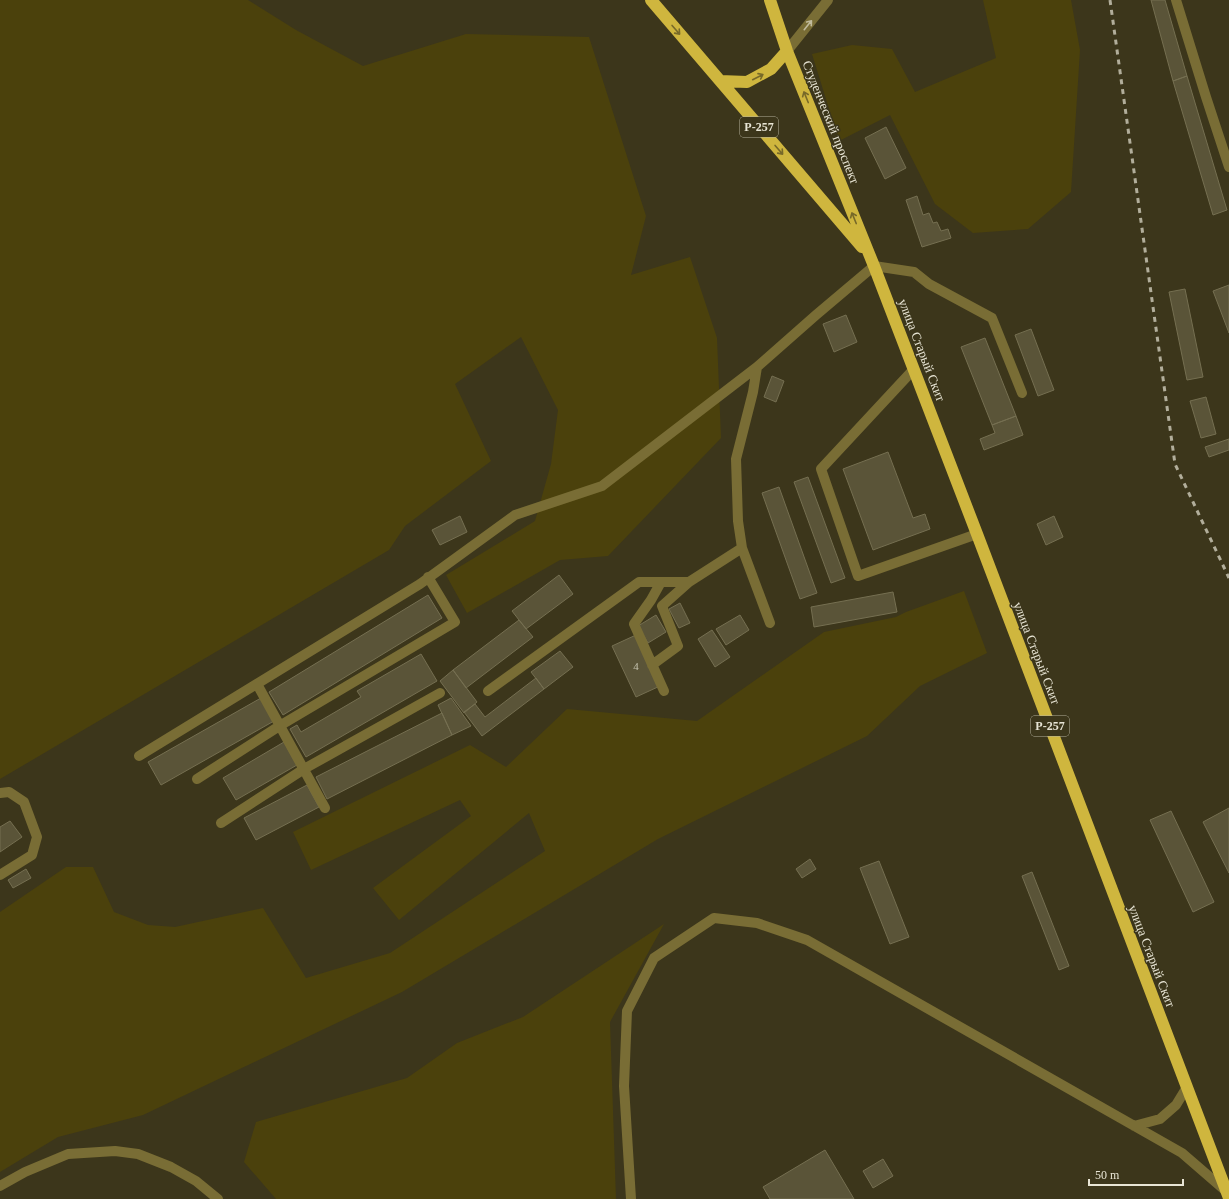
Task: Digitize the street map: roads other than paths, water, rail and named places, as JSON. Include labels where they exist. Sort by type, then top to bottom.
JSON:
[{"type":"highway","name":"Р-257","points":[[651,0],[868,254]]},
{"type":"highway","name":"Студенческий проспект","points":[[770,0],[787,51],[868,254]]},
{"type":"highway","points":[[720,81],[747,82],[771,69],[787,51]]},
{"type":"highway","name":"улица Старый Скит","points":[[868,254],[914,369],[1228,1195]]},
{"type":"street","points":[[787,51],[828,0]]},
{"type":"street","points":[[1176,0],[1229,167]]},
{"type":"street","points":[[139,756],[428,577],[515,515],[602,486],[757,367],[874,266],[914,272],[929,284],[992,318],[1022,393]]},
{"type":"street","points":[[757,367],[753,392],[736,459],[738,521],[742,548],[770,623]]},
{"type":"street","points":[[914,369],[821,470],[858,576],[977,534]]},
{"type":"street","points":[[652,665],[678,646],[662,606],[689,582],[742,548]]},
{"type":"street","points":[[197,779],[281,725],[455,622],[428,577]]},
{"type":"street","points":[[488,691],[639,582],[689,582]]},
{"type":"street","points":[[661,582],[651,600],[634,624],[664,691]]},
{"type":"street","points":[[257,684],[281,725],[325,808]]},
{"type":"street","points":[[221,824],[304,769],[440,693]]},
{"type":"street","points":[[0,793],[9,792],[24,802],[37,838],[32,855],[0,875]]},
{"type":"street","points":[[631,1199],[624,1086],[627,1011],[654,958],[714,918],[757,923],[807,940],[1182,1152],[1228,1195]]},
{"type":"street","points":[[1134,1126],[1160,1118],[1176,1105],[1187,1088]]},
{"type":"street","points":[[0,1186],[25,1172],[68,1154],[115,1151],[138,1154],[171,1167],[196,1180],[218,1199]]},
{"type":"railway","points":[[1110,0],[1175,464],[1229,578]]}]
